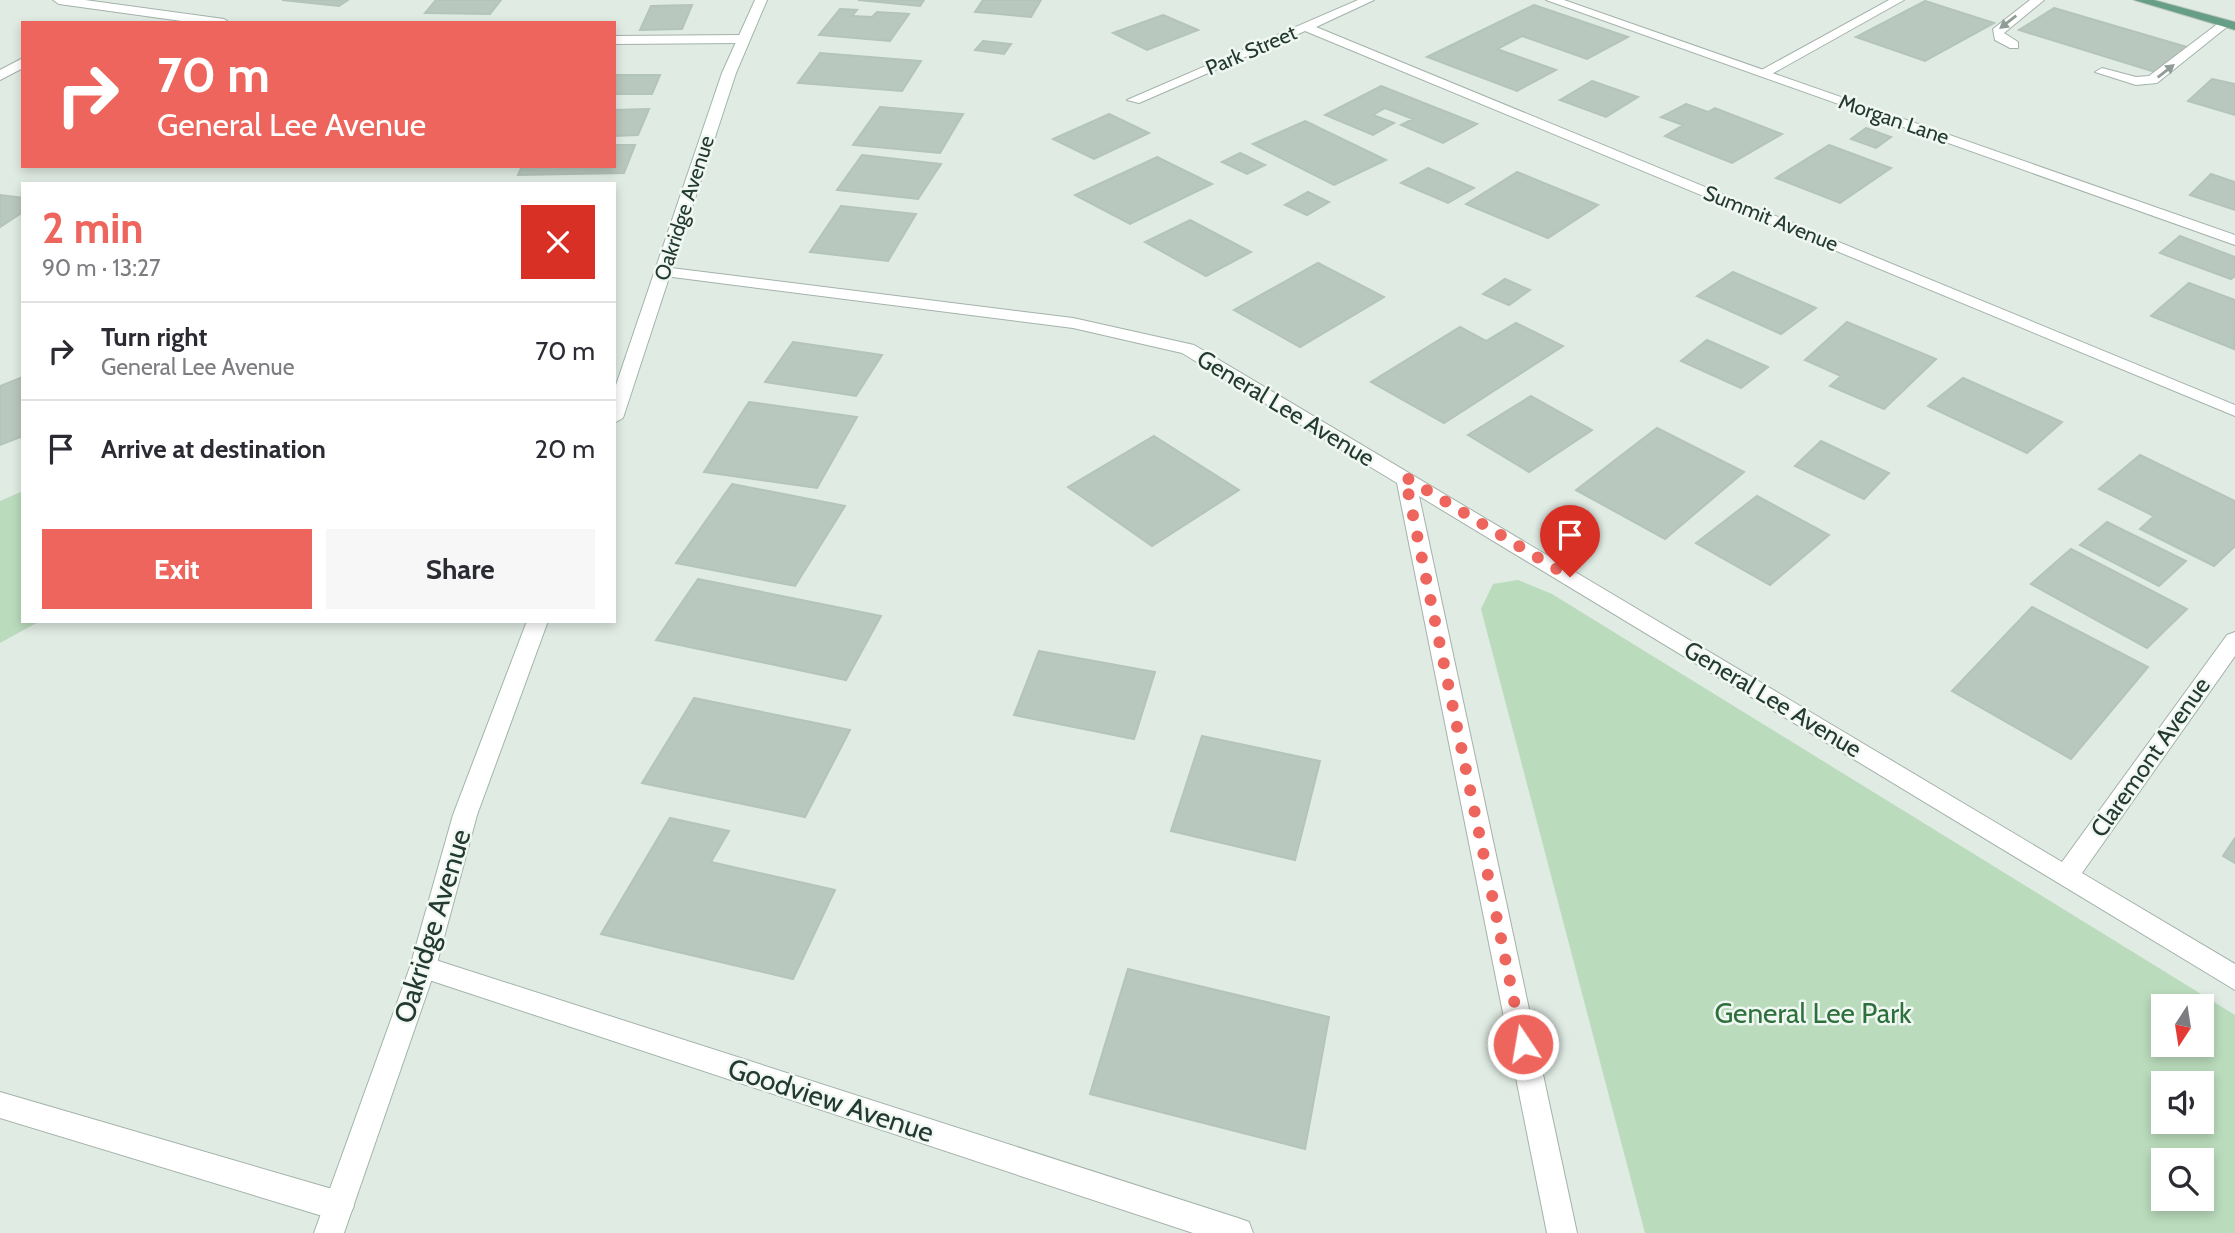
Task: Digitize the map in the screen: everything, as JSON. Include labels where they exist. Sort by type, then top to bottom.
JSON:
[{"type":"main road","points":[[2140,0],[2230,25]]},
{"type":"street","points":[[59,0],[110,3],[213,21]]},
{"type":"street","name":"Oakridge Avenue","points":[[616,412],[742,39],[761,0]]},
{"type":"street","name":"Park Street","points":[[1134,100],[1368,0]]},
{"type":"street","name":"Morgan Lane","points":[[1552,0],[2235,240]]},
{"type":"street","points":[[1763,74],[1898,0]]},
{"type":"street","points":[[2014,45],[1999,37],[1997,32],[2038,0]]},
{"type":"street","points":[[88,21],[110,3]]},
{"type":"street","points":[[2102,72],[2136,81],[2152,80],[2230,25]]},
{"type":"street","name":"Summit Avenue","points":[[1306,27],[2235,411]]},
{"type":"street","points":[[616,40],[742,39]]},
{"type":"street","points":[[0,76],[21,63]]},
{"type":"street","name":"General Lee Avenue","points":[[663,272],[1073,323],[1188,349],[2235,978]]},
{"type":"street","points":[[1405,477],[1562,1233]]},
{"type":"street","name":"Oakridge Avenue","points":[[329,1233],[423,967],[465,815],[537,623]]},
{"type":"street","name":"Claremont Avenue","points":[[2066,876],[2235,640]]},
{"type":"street","name":"Goodview Avenue","points":[[423,967],[1238,1233]]},
{"type":"street","points":[[0,1105],[339,1206]]},
{"type":"green space","points":[[21,492],[21,623],[36,623],[0,643],[0,501]]},
{"type":"green space","name":"General Lee Park","points":[[1518,580],[1552,594],[2201,994],[2151,994],[2151,1057],[2214,1057],[2214,1002],[2235,1015],[2235,1233],[1645,1233],[1481,609],[1493,584]]},
{"type":"building","points":[[282,0],[348,0],[339,6]]},
{"type":"building","points":[[436,0],[501,0],[490,14],[425,13]]},
{"type":"building","points":[[858,0],[924,0],[920,6]]},
{"type":"building","points":[[983,0],[1041,0],[1031,17],[975,12]]},
{"type":"building","points":[[1925,1],[1994,23],[1925,61],[1856,37]]},
{"type":"building","points":[[692,5],[682,29],[640,30],[651,6]]},
{"type":"building","points":[[1534,5],[1628,37],[1587,59],[1522,36],[1497,49],[1556,70],[1517,91],[1427,57]]},
{"type":"building","points":[[2054,8],[2190,48],[2158,73],[2019,30]]},
{"type":"building","points":[[840,9],[857,10],[852,16],[872,17],[877,12],[909,14],[890,41],[819,35]]},
{"type":"building","points":[[1163,15],[1198,30],[1147,50],[1113,33]]},
{"type":"building","points":[[983,41],[1011,44],[1004,54],[975,50]]},
{"type":"building","points":[[820,53],[921,61],[902,91],[798,83]]},
{"type":"building","points":[[616,75],[660,75],[652,94],[616,94]]},
{"type":"building","points":[[2212,79],[2235,84],[2235,115],[2188,101]]},
{"type":"building","points":[[1592,81],[1638,97],[1606,117],[1560,100]]},
{"type":"building","points":[[1381,86],[1477,124],[1443,143],[1401,125],[1413,119],[1385,108],[1373,115],[1394,123],[1373,135],[1325,115]]},
{"type":"building","points":[[1686,104],[1708,112],[1715,108],[1782,134],[1732,163],[1665,136],[1683,125],[1661,117]]},
{"type":"building","points":[[880,107],[963,114],[940,153],[853,145]]},
{"type":"building","points":[[649,109],[638,135],[616,136],[616,110]]},
{"type":"building","points":[[1109,114],[1149,133],[1094,159],[1053,139]]},
{"type":"building","points":[[1305,121],[1386,160],[1334,185],[1253,144]]},
{"type":"building","points":[[1866,128],[1891,137],[1876,148],[1851,139]]},
{"type":"building","points":[[616,145],[635,145],[624,173],[518,175],[521,168],[616,168]]},
{"type":"building","points":[[1829,145],[1891,168],[1840,203],[1776,178]]},
{"type":"building","points":[[1240,153],[1265,165],[1247,174],[1222,162]]},
{"type":"building","points":[[862,155],[941,164],[918,199],[837,190]]},
{"type":"building","points":[[1157,157],[1212,184],[1130,224],[1075,195]]},
{"type":"building","points":[[1428,168],[1474,188],[1448,203],[1401,183]]},
{"type":"building","points":[[1517,172],[1598,205],[1548,238],[1466,204]]},
{"type":"building","points":[[2211,174],[2235,182],[2235,210],[2190,195]]},
{"type":"building","points":[[1308,192],[1329,202],[1307,215],[1285,205]]},
{"type":"building","points":[[0,195],[21,198],[21,213],[0,227]]},
{"type":"building","points":[[841,206],[916,214],[888,261],[810,252]]},
{"type":"building","points":[[1190,220],[1251,252],[1206,276],[1145,242]]},
{"type":"building","points":[[2180,236],[2235,257],[2235,276],[2231,279],[2160,253]]},
{"type":"building","points":[[1318,263],[1384,297],[1300,347],[1234,310]]},
{"type":"building","points":[[1733,272],[1816,308],[1781,334],[1697,296]]},
{"type":"building","points":[[1505,279],[1530,290],[1509,305],[1483,294]]},
{"type":"building","points":[[2189,283],[2235,300],[2234,349],[2151,316]]},
{"type":"building","points":[[1847,322],[1936,359],[1884,409],[1830,386],[1841,376],[1805,360]]},
{"type":"building","points":[[1516,323],[1563,346],[1444,423],[1371,382],[1460,327],[1486,341]]},
{"type":"building","points":[[1707,340],[1768,367],[1741,388],[1681,361]]},
{"type":"building","points":[[793,342],[882,355],[856,396],[765,382]]},
{"type":"building","points":[[21,378],[21,437],[0,445],[0,386]]},
{"type":"building","points":[[1963,378],[2062,422],[2027,453],[1928,406]]},
{"type":"building","points":[[1531,396],[1592,430],[1529,472],[1468,435]]},
{"type":"building","points":[[749,402],[857,417],[817,488],[704,472]]},
{"type":"building","points":[[1657,428],[1744,472],[1665,539],[1576,490]]},
{"type":"building","points":[[1154,436],[1239,490],[1152,546],[1068,487]]},
{"type":"building","points":[[1821,441],[1889,473],[1864,499],[1795,466]]},
{"type":"building","points":[[2140,455],[2235,501],[2235,546],[2214,566],[2140,529],[2154,516],[2099,489]]},
{"type":"building","points":[[732,484],[845,506],[795,586],[676,563]]},
{"type":"building","points":[[1757,496],[1829,535],[1770,585],[1696,543]]},
{"type":"building","points":[[2107,522],[2186,561],[2159,586],[2080,545]]},
{"type":"building","points":[[2071,549],[2187,609],[2147,648],[2031,584]]},
{"type":"building","points":[[698,579],[881,616],[846,680],[656,640]]},
{"type":"building","points":[[2032,607],[2148,667],[2071,759],[1952,691]]},
{"type":"building","points":[[1039,651],[1155,672],[1134,739],[1014,715]]},
{"type":"building","points":[[694,698],[850,730],[805,817],[642,783]]},
{"type":"building","points":[[1202,736],[1320,761],[1295,860],[1171,831]]},
{"type":"building","points":[[670,818],[729,831],[711,862],[835,890],[793,979],[601,934]]},
{"type":"building","points":[[2235,838],[2235,863],[2223,856]]},
{"type":"building","points":[[1128,969],[1329,1017],[1305,1149],[1090,1094]]},
{"type":"route","points":[[1523,1044],[1405,477],[1570,577]]}]
